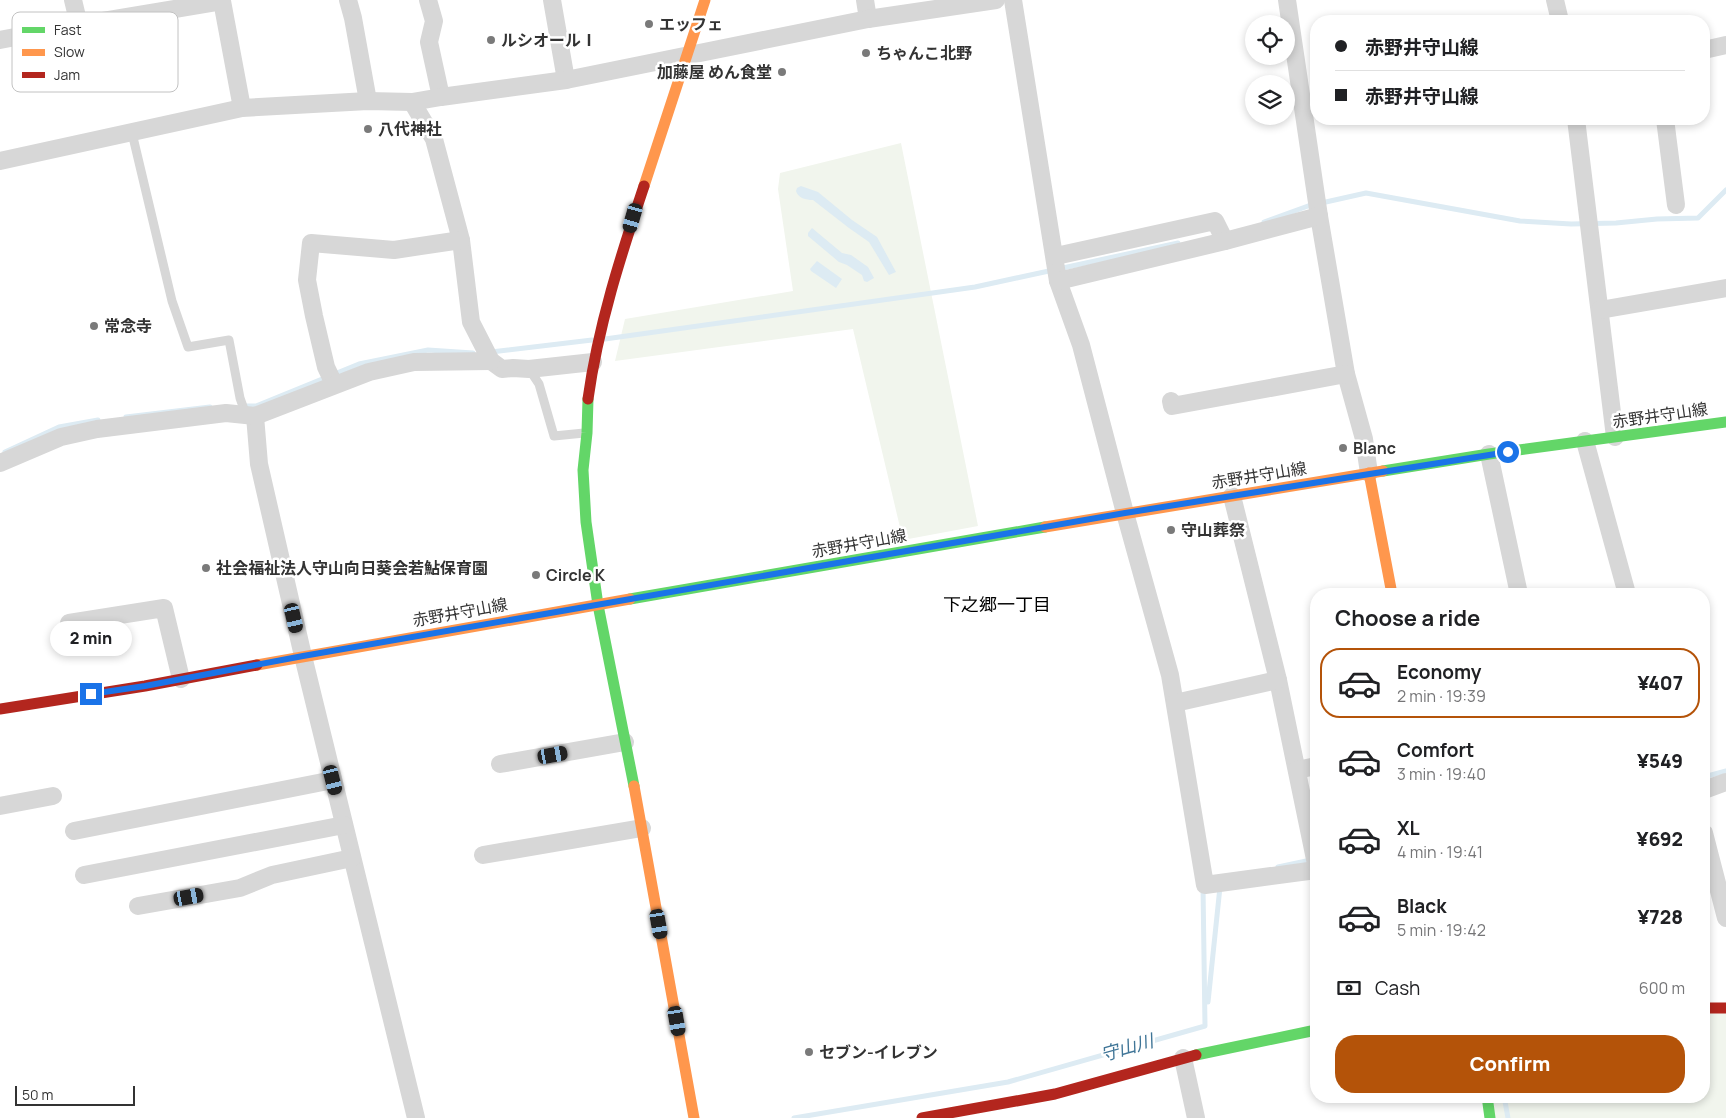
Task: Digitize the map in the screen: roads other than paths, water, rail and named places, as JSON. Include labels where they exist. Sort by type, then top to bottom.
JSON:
[{"type":"main road","points":[[694,1118],[642,828],[598,605],[584,500],[583,470],[587,433],[587,407],[593,362],[604,314],[633,218],[705,0]]},
{"type":"main road","name":"赤野井守山線","points":[[0,706],[181,679],[303,656],[1125,513],[1490,454],[1726,422]]},
{"type":"main road","points":[[1369,473],[1391,588]]},
{"type":"main road","points":[[1710,1008],[1726,1008]]},
{"type":"main road","points":[[922,1118],[1056,1094],[1183,1058],[1310,1031]]},
{"type":"main road","points":[[1488,1103],[1490,1118]]},
{"type":"street","points":[[153,12],[222,0],[242,108]]},
{"type":"street","points":[[348,0],[368,101]]},
{"type":"street","points":[[428,0],[434,21],[429,42],[441,97]]},
{"type":"street","points":[[552,0],[566,80]]},
{"type":"street","points":[[864,0],[868,19]]},
{"type":"street","points":[[0,161],[242,108],[368,101],[412,102],[566,80],[868,19],[996,0]]},
{"type":"street","points":[[1013,0],[1049,224],[1056,256],[1058,281],[1081,345],[1170,676],[1205,885],[1310,871]]},
{"type":"street","points":[[1287,0],[1319,216],[1346,374],[1364,440],[1369,473]]},
{"type":"street","points":[[1555,0],[1559,15]]},
{"type":"street","points":[[1710,49],[1726,45]]},
{"type":"street","points":[[412,102],[434,139],[462,240],[471,322],[488,355],[502,369],[529,369],[593,362]]},
{"type":"street","points":[[1577,125],[1615,437]]},
{"type":"street","points":[[1666,125],[1676,205]]},
{"type":"street","points":[[1058,281],[1154,257],[1225,242],[1319,216]]},
{"type":"street","points":[[1056,256],[1215,221],[1225,242]]},
{"type":"street","points":[[1148,237],[1154,257]]},
{"type":"street","points":[[331,377],[314,316],[307,280],[311,243],[394,250],[462,240]]},
{"type":"street","points":[[1600,310],[1726,288]]},
{"type":"street","points":[[0,463],[61,437],[97,428],[247,410],[331,377],[369,372],[414,362],[488,355]]},
{"type":"street","points":[[1171,401],[1172,406],[1346,374]]},
{"type":"street","points":[[247,410],[303,656],[416,1118]]},
{"type":"street","points":[[1585,441],[1625,588]]},
{"type":"street","points":[[1490,454],[1518,588]]},
{"type":"street","points":[[1232,496],[1278,680],[1310,834]]},
{"type":"street","points":[[69,623],[164,608],[181,679]]},
{"type":"street","points":[[1175,703],[1278,680]]},
{"type":"street","points":[[500,764],[625,742]]},
{"type":"street","points":[[1297,770],[1310,767]]},
{"type":"street","points":[[74,831],[333,780]]},
{"type":"street","points":[[1710,788],[1726,782]]},
{"type":"street","points":[[0,806],[53,796]]},
{"type":"street","points":[[84,875],[344,825]]},
{"type":"street","points":[[483,855],[642,828]]},
{"type":"street","points":[[1710,856],[1726,918]]},
{"type":"street","points":[[138,906],[240,888],[272,875],[352,858]]},
{"type":"street","points":[[1183,1058],[1196,1118]]},
{"type":"lane","points":[[132,133],[172,301],[188,347],[229,340],[247,410]]},
{"type":"lane","points":[[529,369],[539,384],[554,436],[587,433]]},
{"type":"waterway","points":[[1264,222],[1308,206],[1366,193],[1520,221],[1571,224],[1698,218],[1726,190]]},
{"type":"waterway","points":[[605,339],[975,287],[1178,243]]},
{"type":"waterway","points":[[491,352],[592,340]]},
{"type":"waterway","points":[[241,406],[256,406],[359,364],[428,350],[473,353]]},
{"type":"waterway","points":[[126,417],[210,407]]},
{"type":"waterway","points":[[5,452],[59,427],[98,420]]},
{"type":"waterway","name":"守山川","points":[[1710,775],[1726,771]]},
{"type":"waterway","name":"守山川","points":[[1278,867],[1310,860]]},
{"type":"waterway","name":"守山川","points":[[794,1118],[1008,1082],[1205,1026],[1203,887]]},
{"type":"waterway","points":[[1208,1002],[1220,887]]},
{"type":"waterway","name":"守山川","points":[[1505,1103],[1508,1118]]},
{"type":"place","name":"エッフェ","points":[[649,24]]},
{"type":"place","name":"ルシオールⅠ","points":[[491,40]]},
{"type":"place","name":"ちゃんこ北野","points":[[866,53]]},
{"type":"place","name":"加藤屋 めん食堂","points":[[782,72]]},
{"type":"place","name":"八代神社","points":[[368,129]]},
{"type":"place","name":"常念寺","points":[[94,326]]},
{"type":"place","name":"Blanc","points":[[1343,448]]},
{"type":"place","name":"守山葬祭","points":[[1171,530]]},
{"type":"place","name":"社会福祉法人守山向日葵会若鮎保育園","points":[[206,568]]},
{"type":"place","name":"Circle K","points":[[536,575]]},
{"type":"place","name":"セブン-イレブン","points":[[809,1052]]},
{"type":"district","name":"下之郷一丁目","points":[[997,605]]}]
